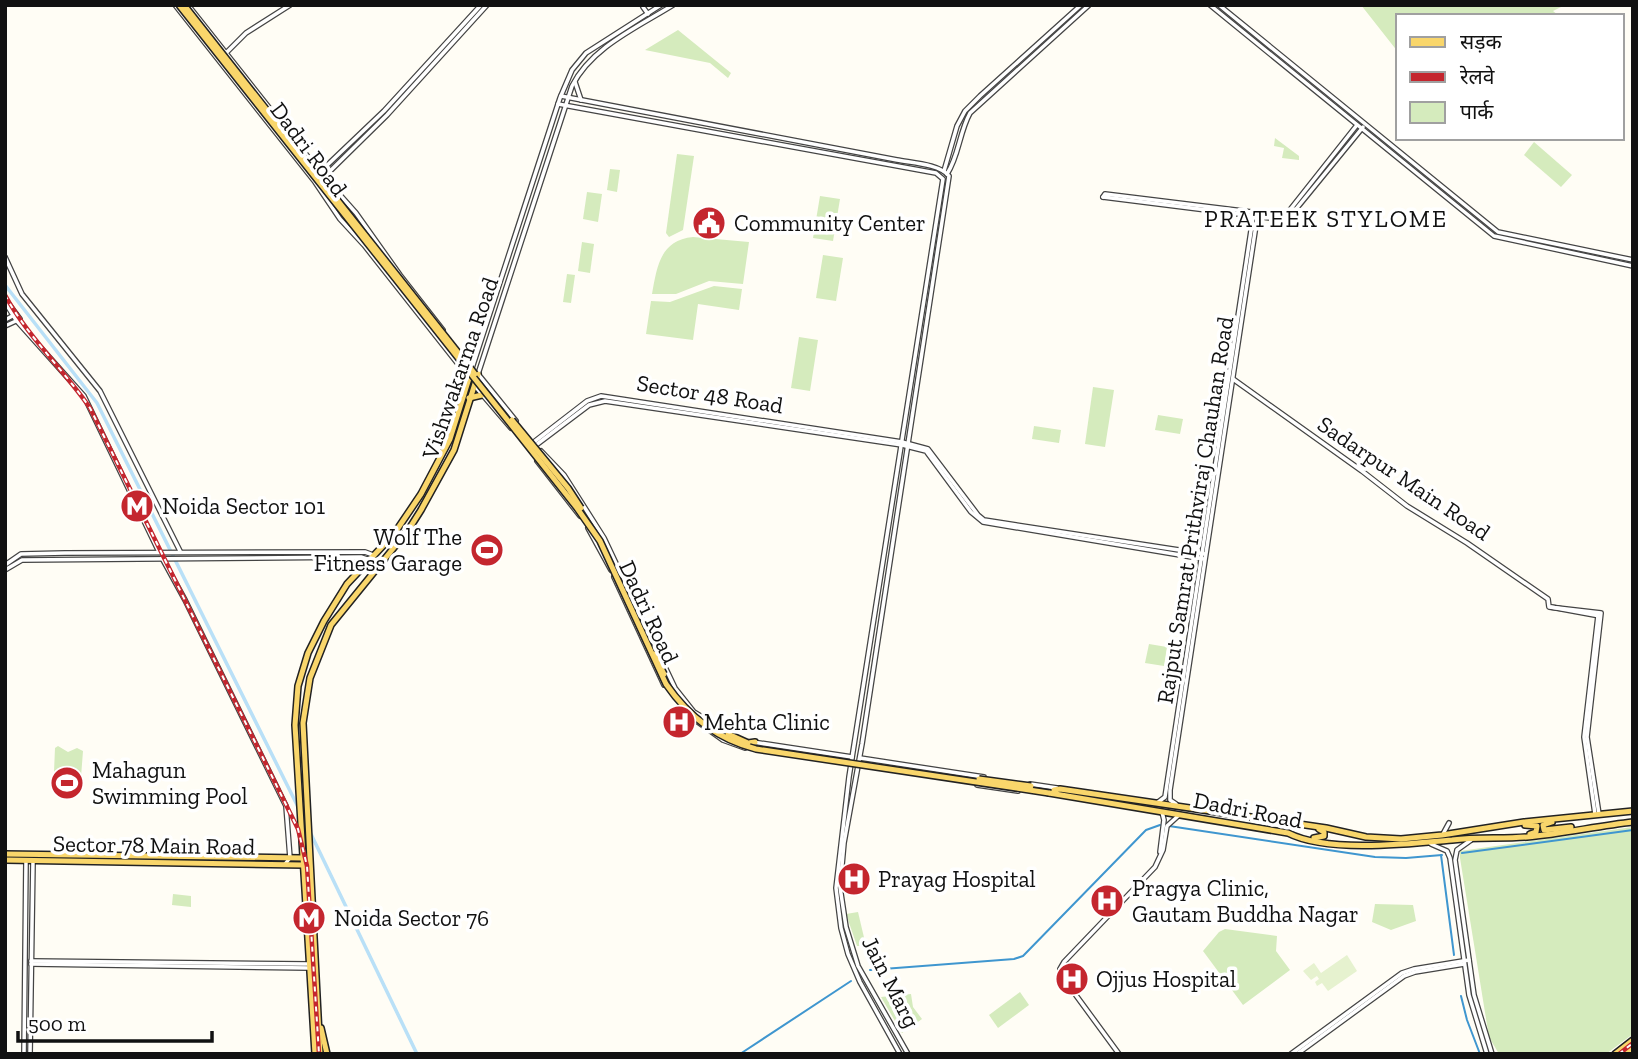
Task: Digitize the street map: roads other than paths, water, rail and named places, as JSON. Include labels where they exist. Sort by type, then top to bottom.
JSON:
[{"type":"main road","points":[[182,5],[577,508],[600,541],[666,684],[696,719],[740,745],[755,749],[1049,791],[1061,796]]},
{"type":"main road","name":"Vishwakarma Road","points":[[318,1054],[309,966],[298,793],[295,714],[298,686],[316,636],[347,584],[406,519],[443,454],[472,368]]},
{"type":"main road","name":"Vishwakarma Road","points":[[318,1054],[304,703],[310,678],[331,625],[409,529],[453,450],[478,374]]},
{"type":"main road","points":[[470,398],[482,395]]},
{"type":"main road","points":[[496,411],[503,405]]},
{"type":"main road","points":[[308,638],[316,636]]},
{"type":"main road","points":[[748,749],[748,744],[755,742]]},
{"type":"main road","points":[[785,755],[789,752],[787,747]]},
{"type":"main road","points":[[296,748],[300,753],[304,748]]},
{"type":"main road","points":[[297,760],[301,756],[305,761]]},
{"type":"main road","points":[[1049,791],[1060,789]]},
{"type":"main road","name":"Dadri Road","points":[[1060,789],[1401,839],[1524,822],[1633,811]]},
{"type":"main road","name":"Dadri Road","points":[[1061,796],[1288,833],[1331,844],[1428,843],[1528,837],[1633,822]]},
{"type":"main road","points":[[1127,807],[1128,799]]},
{"type":"main road","points":[[1581,828],[1568,827],[1547,831],[1543,827],[1546,823],[1586,816]]},
{"type":"main road","points":[[1474,830],[1529,824],[1537,826],[1538,829],[1533,833],[1483,836],[1475,839]]},
{"type":"main road","points":[[1288,833],[1320,839],[1324,836],[1322,830],[1306,825]]},
{"type":"main road","points":[[1352,844],[1333,841],[1330,836],[1335,832],[1354,834]]},
{"type":"main road","name":"Sector 78 Main Road","points":[[5,854],[280,865],[302,862]]},
{"type":"main road","name":"Sector 78 Main Road","points":[[5,860],[290,858],[302,862]]},
{"type":"main road","points":[[318,1022],[327,1054]]},
{"type":"main road","points":[[1615,1054],[1633,1040]]},
{"type":"main road","points":[[1625,1054],[1633,1048]]},
{"type":"street","name":"Dadri Road","points":[[182,5],[226,53],[356,214],[472,368]]},
{"type":"street","name":"Dadri Road","points":[[182,5],[340,219],[364,245],[469,378]]},
{"type":"street","points":[[226,53],[246,33],[290,5]]},
{"type":"street","points":[[323,175],[481,5]]},
{"type":"street","points":[[313,180],[323,175],[387,116],[487,5]]},
{"type":"street","name":"Vishwakarma Road","points":[[472,368],[534,175],[572,70],[586,53],[661,5]]},
{"type":"street","name":"Vishwakarma Road","points":[[478,374],[575,80],[583,66],[596,53],[673,5]]},
{"type":"street","points":[[1081,5],[979,96],[965,111],[957,126],[943,174],[905,444],[928,449],[984,520],[1203,556]]},
{"type":"street","points":[[943,174],[956,152],[962,128],[970,113],[1088,5]]},
{"type":"street","points":[[1210,5],[1494,236],[1633,266]]},
{"type":"street","points":[[1219,5],[1498,232],[1633,260]]},
{"type":"street","points":[[643,7],[648,14]]},
{"type":"street","points":[[575,80],[581,100]]},
{"type":"street","points":[[561,96],[943,174]]},
{"type":"street","points":[[558,104],[943,174]]},
{"type":"street","points":[[1361,119],[1287,214],[1256,214],[1103,197],[1105,194],[1256,214],[1283,220],[1292,217],[1366,123]]},
{"type":"street","points":[[527,173],[534,175]]},
{"type":"street","name":"Rajput Samrat Prithviraj Chauhan Road","points":[[1181,806],[1170,800],[1170,790],[1256,214]]},
{"type":"street","name":"Rajput Samrat Prithviraj Chauhan Road","points":[[1155,803],[1165,797],[1256,214]]},
{"type":"street","points":[[5,257],[22,294],[100,391],[179,551]]},
{"type":"street","points":[[5,300],[17,318],[84,396],[160,552]]},
{"type":"street","points":[[5,320],[17,318]]},
{"type":"street","points":[[5,326],[17,318]]},
{"type":"street","name":"Dadri Road","points":[[478,374],[575,491],[604,538],[675,688],[694,712],[727,732],[755,742],[1060,789]]},
{"type":"street","name":"Sadarpur Main Road","points":[[1233,379],[1407,506],[1467,543],[1548,599],[1549,607],[1600,612],[1586,744],[1597,814]]},
{"type":"street","name":"Dadri Road","points":[[473,384],[528,449],[589,530],[610,568],[662,682],[679,704],[710,732],[748,749],[1061,796]]},
{"type":"street","name":"Sector 48 Road","points":[[528,449],[587,401],[601,396],[905,444]]},
{"type":"street","name":"Jain Marg","points":[[905,444],[853,757],[836,888],[841,928],[860,982],[908,1054]]},
{"type":"street","name":"Jain Marg","points":[[900,1054],[858,966],[841,904],[840,887],[844,843],[860,758],[905,444]]},
{"type":"street","points":[[5,565],[21,554],[365,552],[373,558]]},
{"type":"street","points":[[162,558],[286,806],[290,858],[287,863],[280,865]]},
{"type":"street","points":[[5,570],[22,560],[373,558]]},
{"type":"street","points":[[634,622],[641,618]]},
{"type":"street","points":[[881,770],[883,762]]},
{"type":"street","points":[[1004,780],[1004,789]]},
{"type":"street","points":[[1161,854],[1164,820],[1162,812]]},
{"type":"street","points":[[1119,1054],[1060,969],[1153,870],[1161,854],[1167,826],[1180,815]]},
{"type":"street","points":[[1442,835],[1449,823],[1457,833]]},
{"type":"street","points":[[1475,839],[1461,846],[1455,860],[1467,962],[1478,1014],[1492,1054]]},
{"type":"street","points":[[1428,843],[1447,851],[1462,947],[1467,962],[1466,977],[1473,1015],[1487,1054]]},
{"type":"street","points":[[29,861],[34,963],[30,1054]]},
{"type":"street","points":[[24,1054],[29,861]]},
{"type":"street","points":[[1297,1054],[1404,976],[1453,964],[1462,947]]},
{"type":"street","points":[[1291,1054],[1402,973],[1467,962]]},
{"type":"street","points":[[34,963],[309,966]]},
{"type":"street","points":[[1453,964],[1466,977]]},
{"type":"water","name":"Mahagun Swimming Pool","points":[[54,779],[80,780],[80,786],[71,786],[71,791],[64,791],[64,786],[53,785]]},
{"type":"waterway","points":[[5,285],[97,403],[307,825]]},
{"type":"waterway","points":[[870,970],[1014,959],[1023,956],[1146,830],[1160,825]]},
{"type":"waterway","points":[[1169,826],[1375,857],[1442,855]]},
{"type":"waterway","points":[[1462,853],[1633,830]]},
{"type":"waterway","points":[[310,832],[417,1054]]},
{"type":"waterway","points":[[1441,855],[1454,955]]},
{"type":"waterway","points":[[740,1054],[851,981]]},
{"type":"waterway","points":[[1461,996],[1480,1054]]},
{"type":"railway","points":[[5,295],[24,325],[90,408],[298,829],[307,866],[319,1054]]},
{"type":"railway","points":[[1619,1054],[1633,1043]]},
{"type":"place","name":"Community Center","points":[[709,223]]},
{"type":"place","name":"Noida Sector 101","points":[[137,506]]},
{"type":"place","name":"Wolf The Fitness Garage","points":[[487,550]]},
{"type":"place","name":"Mehta Clinic","points":[[679,722]]},
{"type":"place","name":"Mahagun Swimming Pool","points":[[67,783]]},
{"type":"place","name":"Prayag Hospital","points":[[854,879]]},
{"type":"place","name":"Pragya Clinic, Gautam Buddha Nagar","points":[[1107,901]]},
{"type":"place","name":"Noida Sector 76","points":[[309,918]]},
{"type":"place","name":"Ojjus Hospital","points":[[1072,979]]},
{"type":"district","name":"PRATEEK STYLOME","points":[[1326,218]]}]
